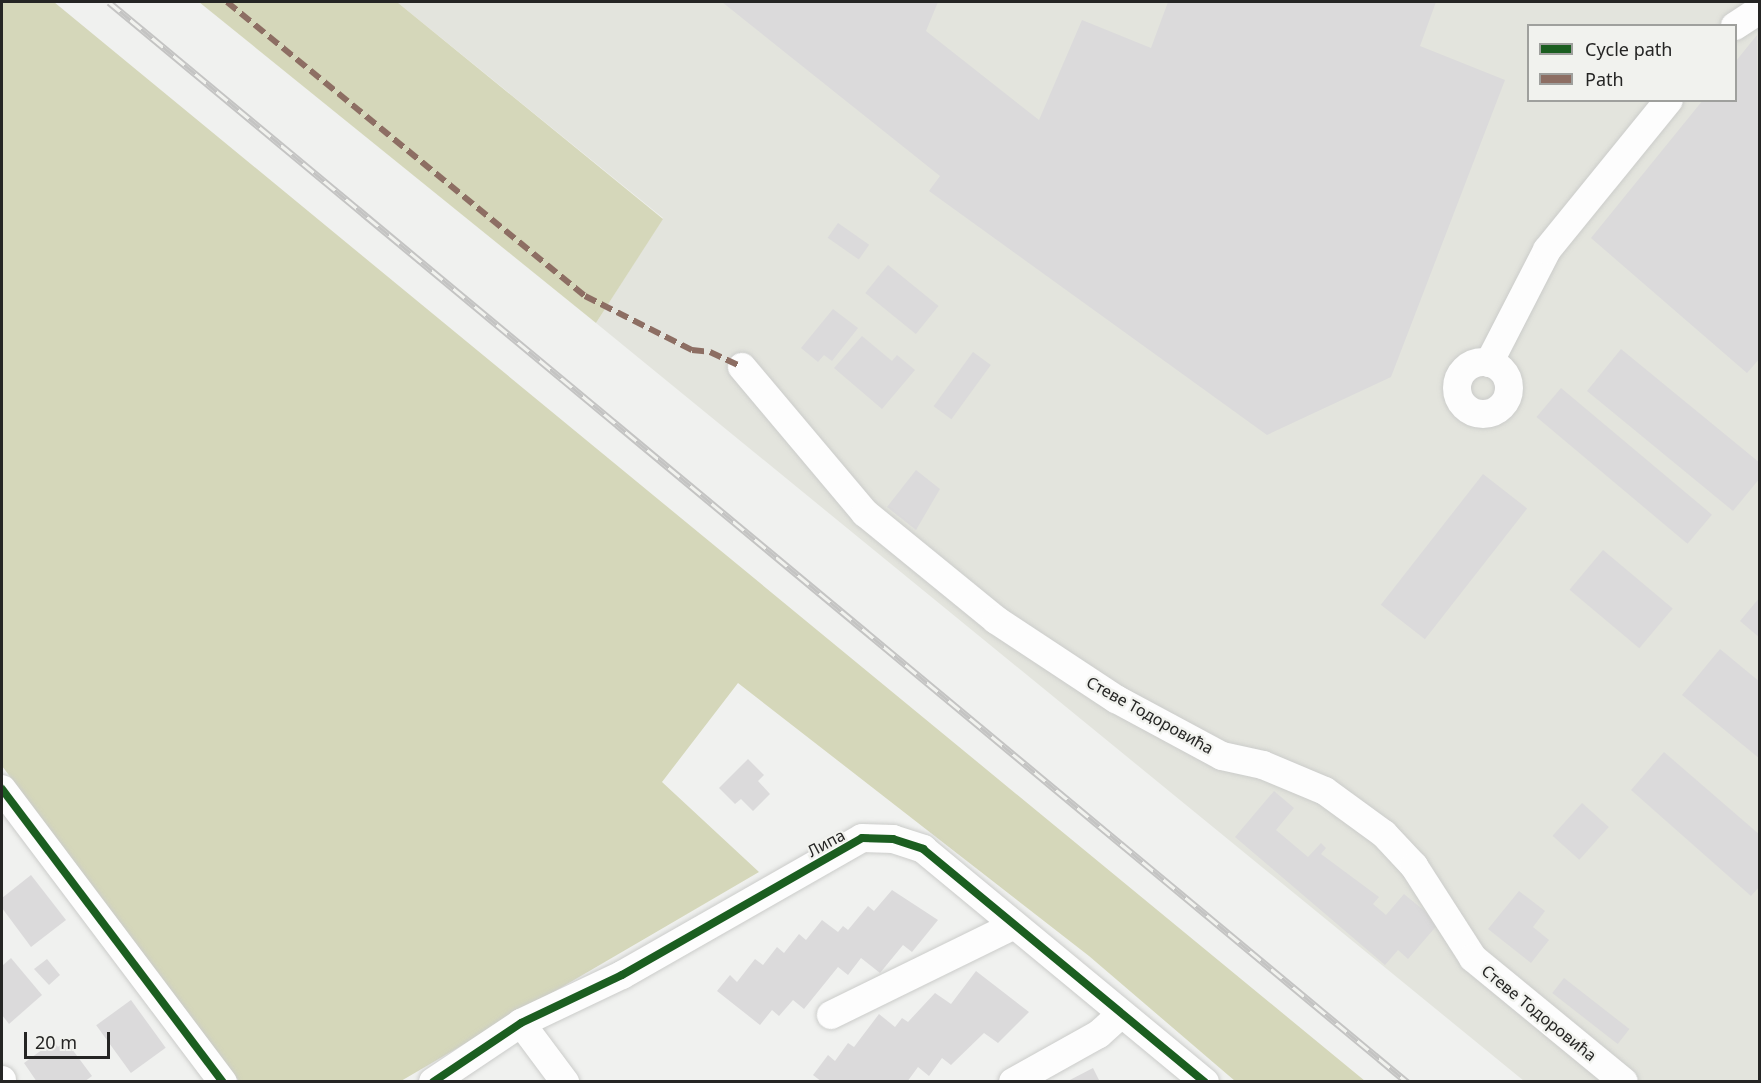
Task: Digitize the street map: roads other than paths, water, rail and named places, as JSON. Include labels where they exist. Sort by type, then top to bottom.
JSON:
[{"type":"street","points":[[1737,25],[1760,10]]},
{"type":"street","points":[[1489,363],[1547,250],[1667,102]]},
{"type":"street","name":"Стеве Тодоровића","points":[[742,367],[865,513],[996,620],[1116,699],[1222,756],[1263,765],[1325,791],[1384,834],[1414,866],[1473,958],[1623,1082]]},
{"type":"street","points":[[2,789],[223,1082]]},
{"type":"street","name":"Липа","points":[[433,1082],[521,1023],[622,975],[862,838],[893,839],[923,849],[1013,926],[1205,1082]]},
{"type":"street","points":[[831,1015],[1013,926]]},
{"type":"street","points":[[1013,1082],[1099,1034],[1121,1014]]},
{"type":"street","points":[[521,1023],[566,1082]]},
{"type":"railway","points":[[109,2],[1407,1082]]}]
